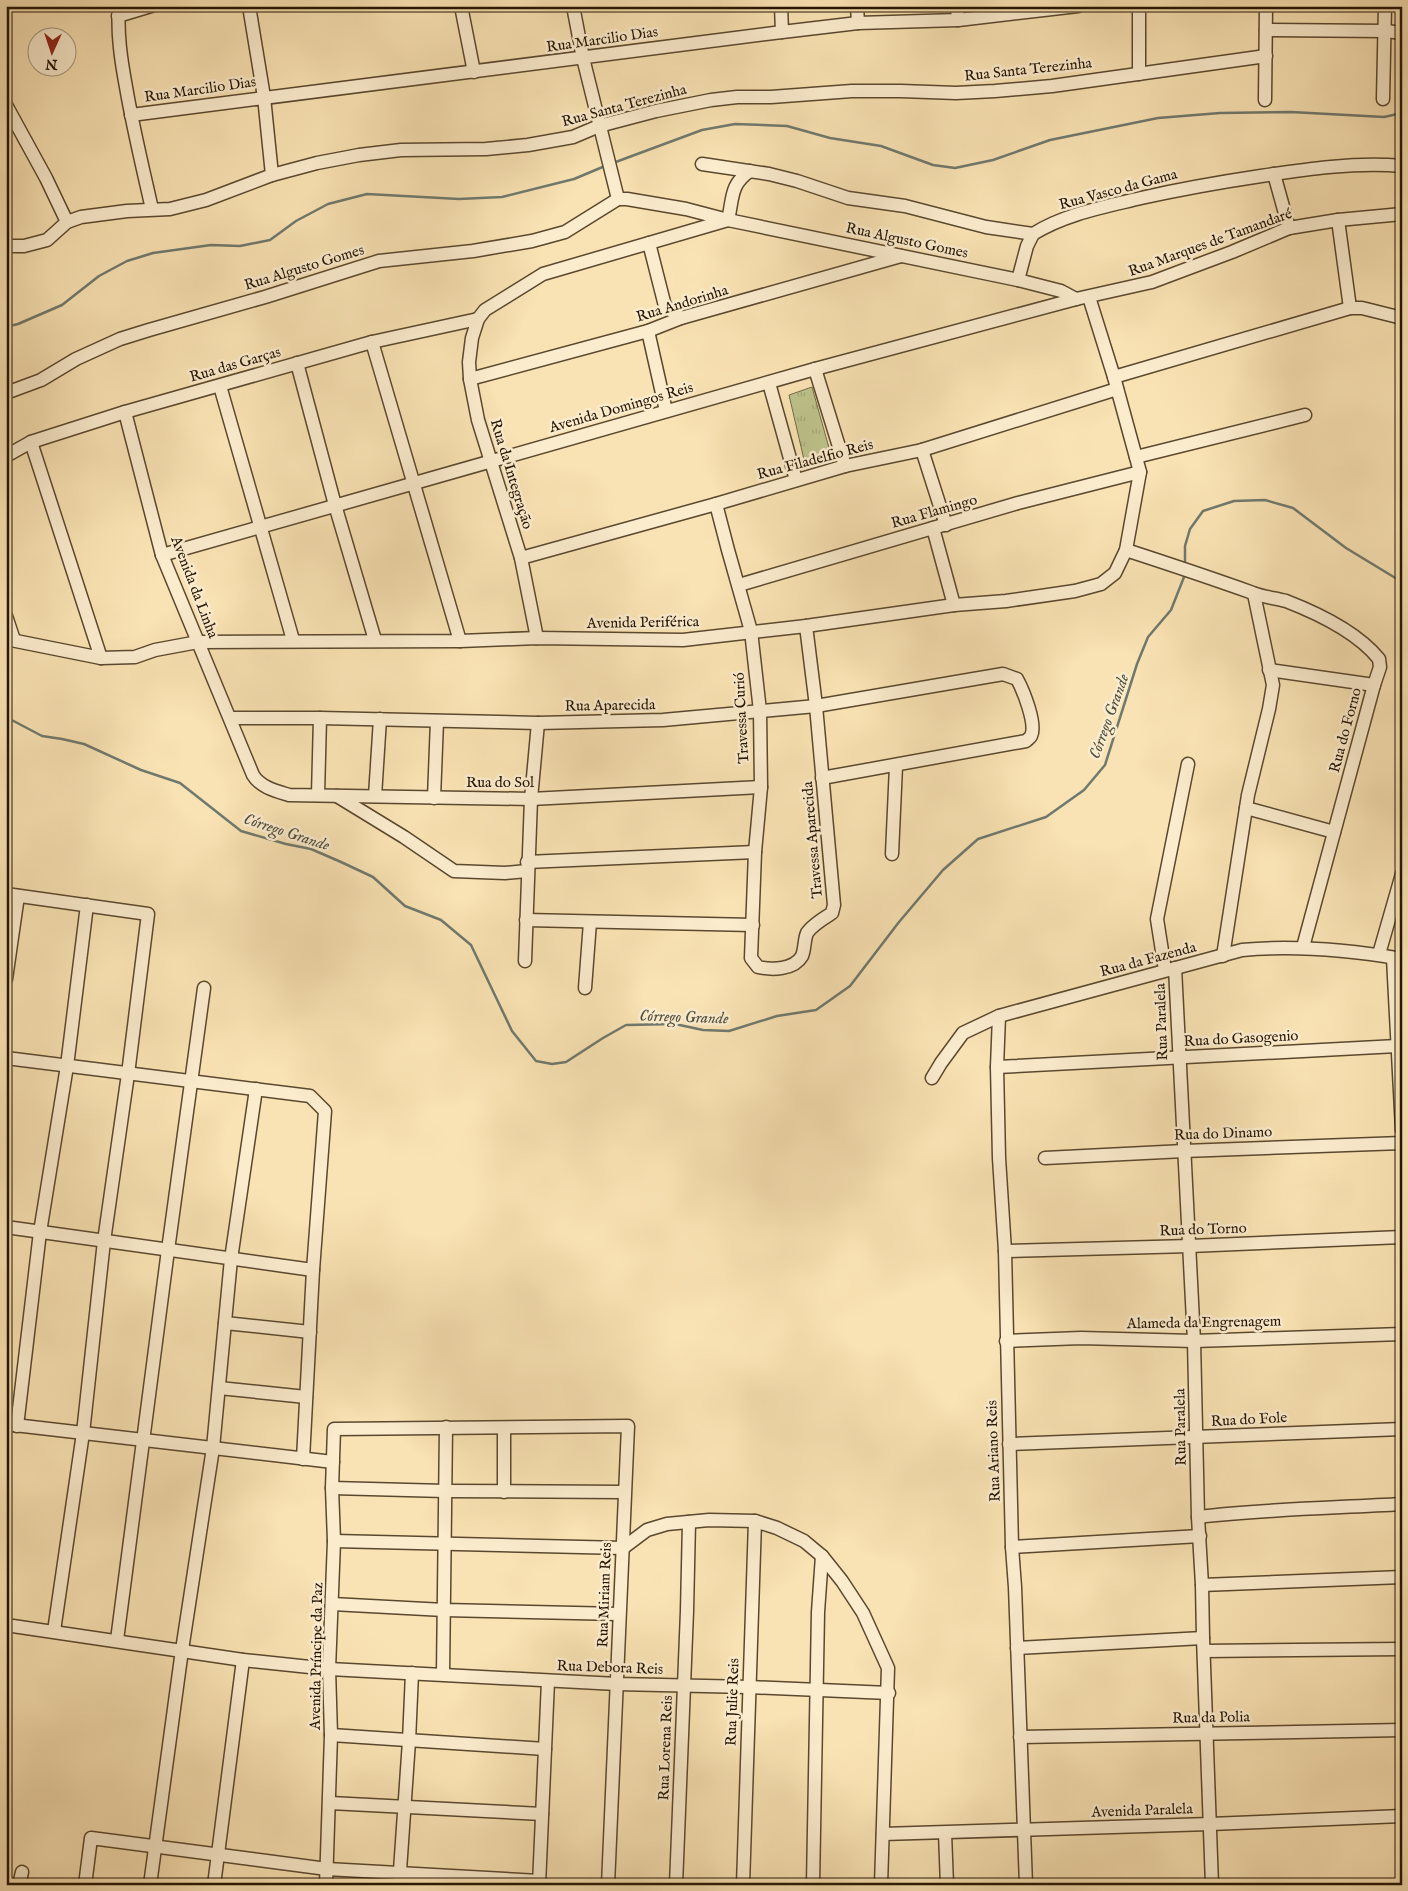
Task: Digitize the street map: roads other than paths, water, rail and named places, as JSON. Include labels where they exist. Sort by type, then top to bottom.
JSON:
[{"type":"street","points":[[151,6],[118,11],[118,41],[131,115],[152,209]]},
{"type":"street","points":[[249,6],[264,97],[272,175]]},
{"type":"street","points":[[461,6],[474,72]]},
{"type":"street","points":[[780,6],[782,32]]},
{"type":"street","points":[[857,6],[858,23]]},
{"type":"street","points":[[957,6],[958,20]]},
{"type":"street","name":"Rua Marcilio Dias","points":[[131,115],[858,23],[958,20],[1078,6]]},
{"type":"street","points":[[1139,6],[1139,74]]},
{"type":"street","points":[[1265,100],[1266,6]]},
{"type":"street","points":[[1384,99],[1385,6]]},
{"type":"street","points":[[576,7],[582,58],[618,199]]},
{"type":"street","points":[[1266,30],[1386,31],[1402,33]]},
{"type":"street","name":"Rua Santa Terezinha","points":[[6,246],[24,246],[47,240],[67,222],[90,214],[170,209],[206,200],[272,175],[317,163],[377,152],[400,150],[486,149],[528,145],[573,137],[599,126],[656,110],[737,97],[771,97],[852,91],[956,93],[995,91],[1052,86],[1266,56]]},
{"type":"street","points":[[6,105],[46,178],[67,222]]},
{"type":"street","points":[[702,164],[798,181],[848,198],[905,206],[986,227],[1033,234],[1027,246],[1018,280]]},
{"type":"street","name":"Rua Vasco da Gama","points":[[1033,234],[1044,227],[1074,215],[1170,191],[1306,169],[1353,166],[1402,166]]},
{"type":"street","points":[[478,319],[486,310],[543,274],[728,220],[737,182],[750,171]]},
{"type":"street","points":[[1274,174],[1289,228]]},
{"type":"street","name":"Rua Algusto Gomes","points":[[6,393],[41,380],[76,360],[120,340],[148,330],[265,297],[378,261],[473,252],[532,241],[564,232],[618,199],[627,198],[1018,280],[1083,298]]},
{"type":"street","name":"Rua Marques de Tamandaré","points":[[1083,298],[1152,282],[1289,228],[1338,220],[1402,214]]},
{"type":"street","points":[[1338,220],[1350,308],[1362,308],[1402,318]]},
{"type":"street","points":[[649,243],[665,306],[681,318]]},
{"type":"street","name":"Rua Andorinha","points":[[470,379],[648,331],[681,318],[903,256]]},
{"type":"street","points":[[1083,298],[1115,383],[1140,472]]},
{"type":"street","name":"Avenida Domingos Reis","points":[[162,555],[815,369],[1083,298]]},
{"type":"street","name":"Rua Filadelfio Reis","points":[[522,558],[845,466],[922,450],[1115,383],[1350,308]]},
{"type":"street","name":"Rua das Garças","points":[[6,456],[30,442],[125,412],[372,342],[478,319]]},
{"type":"street","name":"Rua da Integração","points":[[478,319],[472,338],[469,362],[470,379],[478,420],[522,558],[537,638]]},
{"type":"street","points":[[648,331],[666,411]]},
{"type":"street","points":[[372,342],[460,641]]},
{"type":"street","points":[[297,363],[335,505],[375,640]]},
{"type":"street","points":[[815,369],[845,466]]},
{"type":"street","points":[[769,383],[796,480]]},
{"type":"street","points":[[220,386],[293,640]]},
{"type":"street","name":"Avenida da Linha","points":[[125,412],[162,555],[231,718],[250,768]]},
{"type":"street","points":[[1136,457],[1305,415]]},
{"type":"street","points":[[30,442],[101,658]]},
{"type":"street","points":[[922,450],[946,525]]},
{"type":"street","name":"Avenida Periférica","points":[[10,639],[101,658],[125,658],[198,642],[293,640],[460,641],[537,638],[683,640],[1075,591],[1101,584],[1115,573],[1126,550],[1140,472]]},
{"type":"street","name":"Rua Flamingo","points":[[739,585],[1018,503],[1140,472]]},
{"type":"street","name":"Travessa Curió","points":[[716,504],[751,631],[760,711],[760,787],[755,852],[753,930]]},
{"type":"street","points":[[933,528],[954,605]]},
{"type":"street","points":[[1126,550],[1254,594],[1258,607],[1273,685],[1246,808],[1223,956]]},
{"type":"street","name":"Rua do Forno","points":[[1254,594],[1285,601],[1302,608],[1359,639],[1379,658],[1380,667],[1303,947]]},
{"type":"street","points":[[6,616],[10,639]]},
{"type":"street","name":"Travessa Aparecida","points":[[753,930],[751,958],[758,967],[769,969],[788,966],[802,955],[808,932],[832,913],[834,905],[816,706],[806,626]]},
{"type":"street","points":[[1269,670],[1374,685]]},
{"type":"street","name":"Rua Aparecida","points":[[231,718],[538,723],[663,720],[816,706],[1003,674],[1016,679],[1025,693],[1032,727],[1031,736],[1026,741],[896,766]]},
{"type":"street","points":[[318,795],[320,718]]},
{"type":"street","points":[[375,796],[380,719]]},
{"type":"street","points":[[434,798],[437,720]]},
{"type":"street","points":[[525,961],[527,866],[538,723]]},
{"type":"street","name":"Rua Paralela","points":[[1188,764],[1157,919],[1170,969],[1178,1057],[1190,1246],[1212,1885]]},
{"type":"street","points":[[822,778],[896,766],[892,854]]},
{"type":"street","name":"Rua do Sol","points":[[250,768],[255,779],[272,790],[289,794],[531,799],[760,787]]},
{"type":"street","points":[[336,795],[404,837],[454,871],[505,873],[527,866],[755,852]]},
{"type":"street","points":[[1246,808],[1334,832]]},
{"type":"street","points":[[1379,954],[1402,874]]},
{"type":"street","points":[[6,979],[12,895],[148,914],[128,1074],[104,1241],[83,1433],[54,1631]]},
{"type":"street","points":[[87,905],[67,1066],[40,1232],[12,1425],[333,1462]]},
{"type":"street","points":[[526,920],[753,930]]},
{"type":"street","points":[[585,988],[590,922]]},
{"type":"street","name":"Rua da Fazenda","points":[[932,1078],[963,1033],[999,1016],[1242,950],[1269,947],[1303,947],[1379,954],[1397,958]]},
{"type":"street","points":[[1397,958],[1398,1046],[1402,1130]]},
{"type":"street","points":[[117,1640],[204,988]]},
{"type":"street","name":"Rua Ariano Reis","points":[[999,1016],[997,1067],[999,1158],[1005,1251],[1012,1547],[1018,1648],[1026,1885]]},
{"type":"street","name":"Rua do Gasogenio","points":[[997,1067],[1398,1046]]},
{"type":"street","points":[[6,1058],[310,1096],[325,1111],[313,1270],[303,1459]]},
{"type":"street","points":[[150,1885],[182,1650],[213,1448],[231,1259],[256,1090]]},
{"type":"street","name":"Rua do Dinamo","points":[[1045,1158],[1184,1150],[1402,1143]]},
{"type":"street","points":[[6,1227],[313,1270]]},
{"type":"street","name":"Rua do Torno","points":[[1005,1251],[1190,1246],[1402,1237]]},
{"type":"street","points":[[225,1323],[310,1332]]},
{"type":"street","name":"Alameda da Engrenagem","points":[[1006,1341],[1081,1338],[1194,1341],[1402,1334]]},
{"type":"street","points":[[219,1388],[306,1398]]},
{"type":"street","name":"Rua Miriam Reis","points":[[504,1428],[628,1426],[608,1885]]},
{"type":"street","points":[[443,1674],[446,1427],[504,1428],[504,1492]]},
{"type":"street","name":"Avenida Príncipe da Paz","points":[[326,1885],[330,1803],[334,1428],[446,1427]]},
{"type":"street","name":"Rua do Fole","points":[[1009,1444],[1402,1430]]},
{"type":"street","points":[[332,1488],[504,1492],[624,1492]]},
{"type":"street","points":[[1198,1517],[1247,1511],[1402,1504]]},
{"type":"street","points":[[334,1541],[622,1548],[647,1530],[667,1524],[733,1520],[755,1521],[804,1541],[822,1556],[842,1581],[863,1613],[888,1668],[889,1693],[881,1885]]},
{"type":"street","name":"Rua Julie Reis","points":[[743,1885],[755,1521]]},
{"type":"street","name":"Rua Lorena Reis","points":[[676,1885],[689,1522]]},
{"type":"street","points":[[1012,1547],[1200,1536]]},
{"type":"street","points":[[813,1885],[818,1612],[822,1556]]},
{"type":"street","points":[[1202,1585],[1402,1577]]},
{"type":"street","points":[[332,1604],[444,1610],[619,1614]]},
{"type":"street","name":"Rua Debora Reis","points":[[6,1625],[243,1660],[330,1669],[617,1684],[817,1689],[889,1693]]},
{"type":"street","points":[[1018,1648],[1203,1638]]},
{"type":"street","points":[[1204,1651],[1402,1649]]},
{"type":"street","points":[[214,1885],[243,1660]]},
{"type":"street","points":[[399,1879],[412,1673]]},
{"type":"street","points":[[85,1885],[91,1838],[399,1879],[539,1883],[548,1680]]},
{"type":"street","name":"Rua da Polia","points":[[1020,1737],[1402,1730]]},
{"type":"street","points":[[331,1735],[545,1749]]},
{"type":"street","points":[[330,1803],[542,1814]]},
{"type":"street","name":"Avenida Paralela","points":[[884,1834],[1402,1816]]},
{"type":"street","points":[[945,1833],[947,1885]]},
{"type":"street","points":[[19,1885],[22,1872]]},
{"type":"waterway","points":[[613,163],[702,130],[735,124],[787,126],[830,138],[881,146],[933,165],[955,168],[993,160],[1050,140],[1158,118],[1220,113],[1291,112],[1384,117],[1402,113]]},
{"type":"waterway","points":[[6,327],[18,324],[62,305],[99,276],[127,261],[153,253],[211,245],[240,246],[270,240],[296,221],[328,204],[367,194],[459,199],[502,197],[574,179],[605,166]]},
{"type":"waterway","name":"Córrego Grande","points":[[1185,562],[1185,546],[1190,529],[1203,511],[1234,501],[1265,500],[1293,508],[1346,548],[1402,582]]},
{"type":"waterway","name":"Córrego Grande","points":[[6,717],[42,736],[84,744],[141,770],[180,783],[241,831],[311,849],[341,862],[373,877],[405,906],[441,920],[471,945],[512,1031],[536,1061],[552,1064],[566,1062],[626,1025],[675,1024],[703,1030],[729,1031],[777,1016],[816,1010],[850,986],[899,922],[943,870],[978,839],[1046,817],[1084,790],[1105,765],[1137,664],[1148,637],[1171,610],[1184,577]]}]
